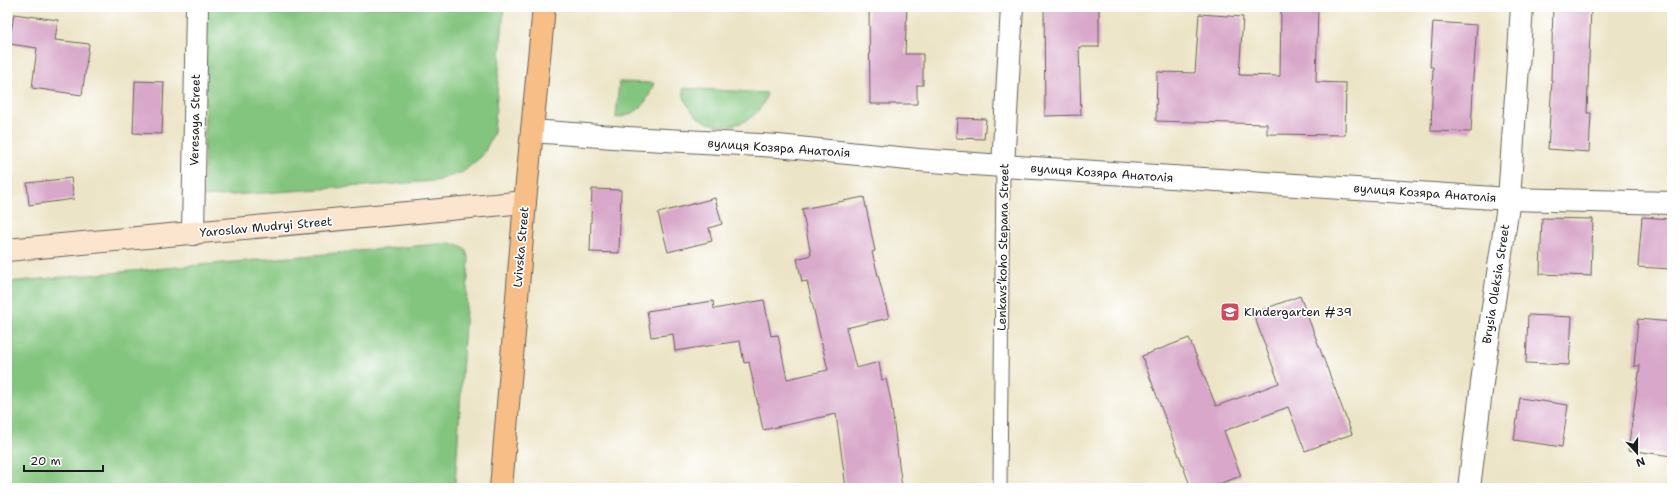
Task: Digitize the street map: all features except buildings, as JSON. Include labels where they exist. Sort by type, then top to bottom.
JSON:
[{"type":"main road","name":"Lvivska Street","points":[[501,488],[525,202],[544,7]]},
{"type":"main road","name":"Yaroslav Mudryi Street","points":[[7,250],[193,234],[525,202]]},
{"type":"street","name":"Veresaya Street","points":[[193,234],[197,7]]},
{"type":"street","name":"Lenkavsʹkoho Stepana Street","points":[[1003,166],[1012,7]]},
{"type":"street","name":"Brysia Oleksia Street","points":[[1469,488],[1483,375],[1509,199],[1522,7]]},
{"type":"street","name":"вулиця Козяра Анатолія","points":[[532,130],[627,138],[778,146],[918,160],[1509,199],[1672,203]]},
{"type":"lane","name":"Lenkavsʹkoho Stepana Street","points":[[1000,488],[1003,166]]},
{"type":"green space","points":[[206,7],[504,7],[494,132],[483,155],[463,172],[436,181],[204,197]]},
{"type":"green space","points":[[619,82],[654,83],[645,103],[641,107],[631,114],[616,118]]},
{"type":"green space","points":[[683,88],[767,93],[760,108],[750,118],[736,124],[722,126],[708,123],[696,116],[687,104]]},
{"type":"green space","points":[[450,243],[465,248],[469,259],[455,488],[7,488],[7,282]]},
{"type":"place","name":"Kindergarten #39","points":[[1230,312]]}]
